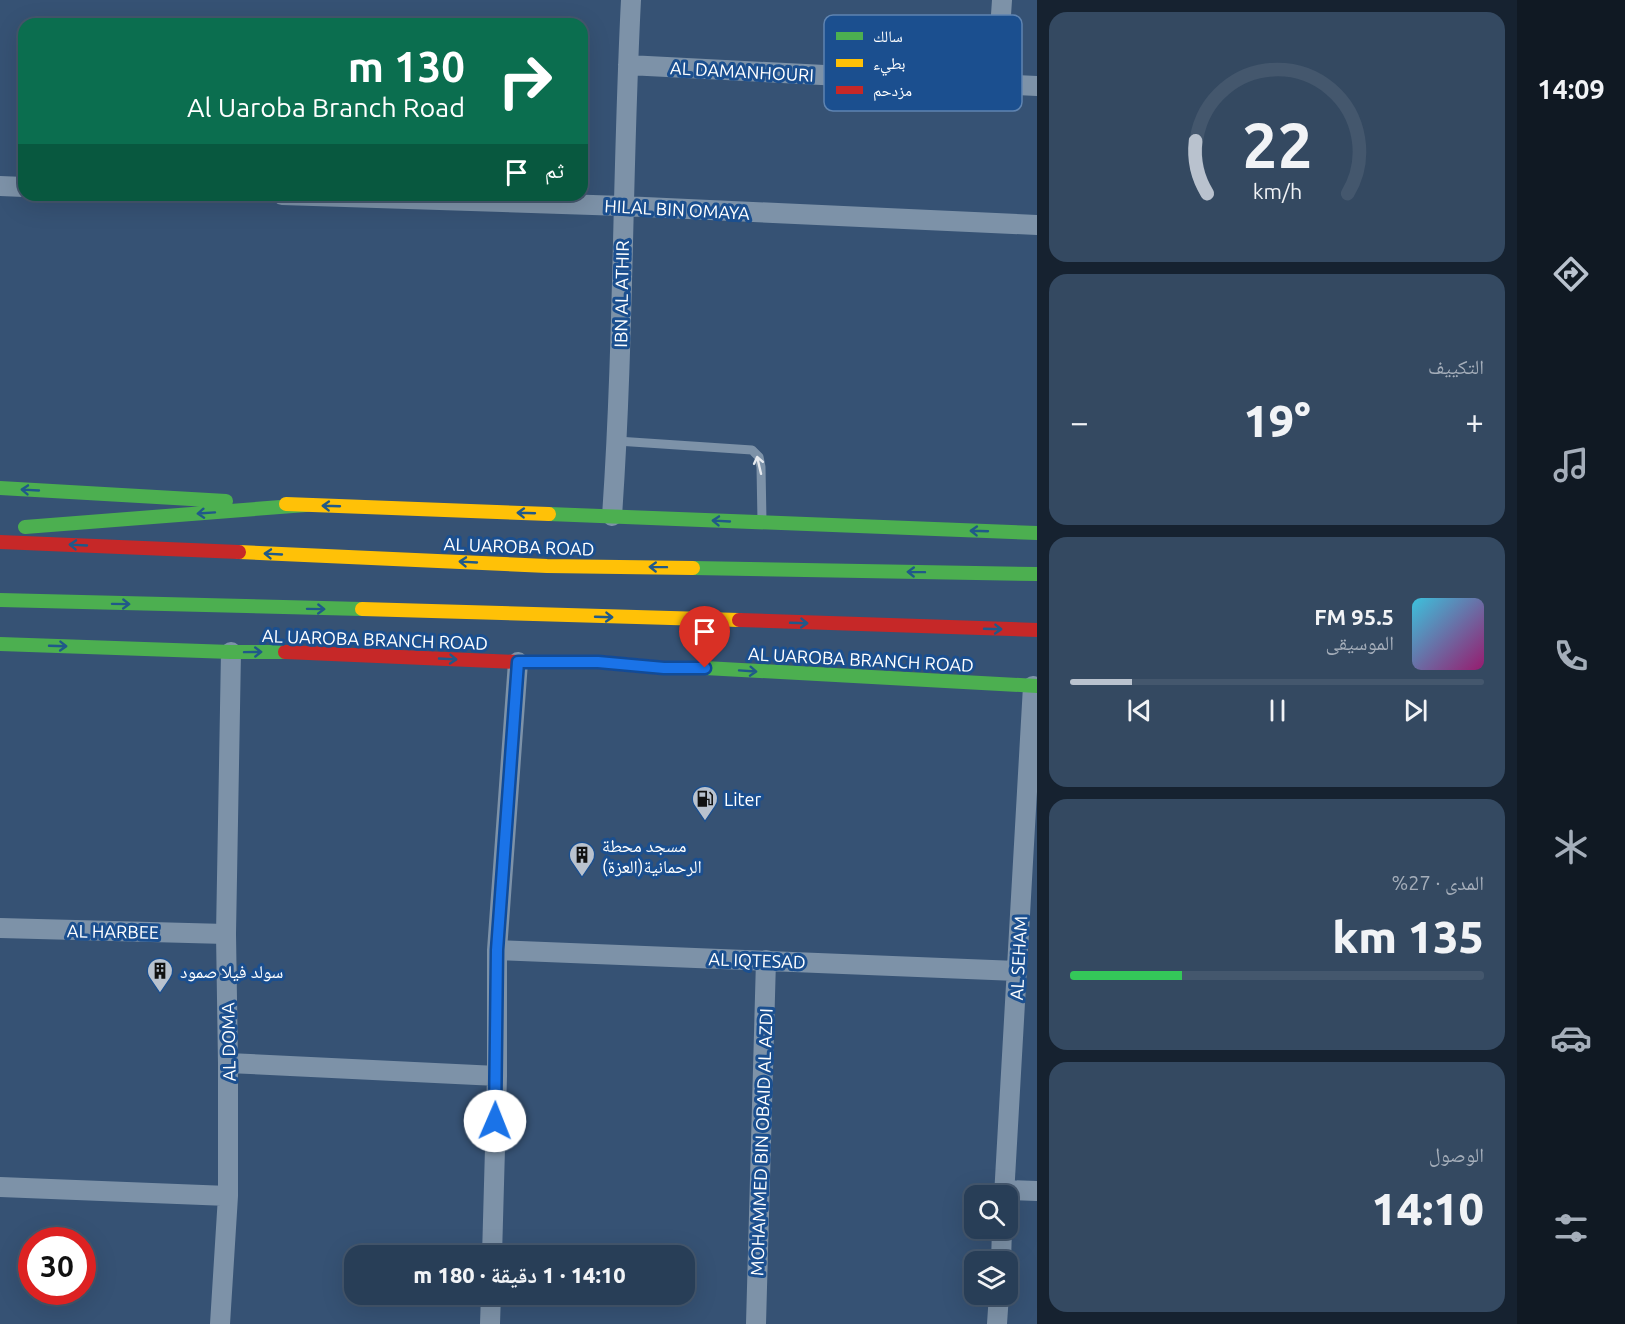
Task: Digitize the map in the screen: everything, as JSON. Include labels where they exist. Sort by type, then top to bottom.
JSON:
[{"type":"main road","points":[[0,488],[306,506],[1037,533]]},
{"type":"main road","points":[[12,528],[306,506]]},
{"type":"main road","name":"AL UAROBA ROAD","points":[[0,542],[547,566],[1037,574]]},
{"type":"main road","points":[[0,600],[1037,630]]},
{"type":"main road","name":"AL UAROBA BRANCH ROAD","points":[[0,644],[231,652],[300,652],[518,662],[598,662],[664,668],[705,668],[1035,686]]},
{"type":"street","name":"IBN AL ATHIR","points":[[612,516],[617,441],[631,0]]},
{"type":"street","points":[[1001,15],[1002,0]]},
{"type":"street","name":"AL DAMANHOURI","points":[[628,65],[824,76]]},
{"type":"street","points":[[0,186],[18,187]]},
{"type":"street","name":"HILAL BIN OMAYA","points":[[468,201],[1037,225]]},
{"type":"street","name":"AL DOMA","points":[[220,1324],[228,1196],[226,934],[231,652]]},
{"type":"street","points":[[492,1245],[497,950],[518,662]]},
{"type":"street","name":"AL SEHAM","points":[[1004,1185],[1035,686]]},
{"type":"street","name":"AL HARBEE","points":[[0,928],[226,934]]},
{"type":"street","name":"AL IQTESAD","points":[[497,950],[1017,971]]},
{"type":"street","name":"MOHAMMED BIN OBAID AL AZDI","points":[[756,1324],[766,960]]},
{"type":"street","points":[[228,1063],[496,1076]]},
{"type":"street","points":[[0,1186],[228,1196]]},
{"type":"street","points":[[1018,1192],[1037,1191]]},
{"type":"street","points":[[490,1324],[491,1305]]},
{"type":"street","points":[[997,1324],[998,1305]]},
{"type":"lane","points":[[617,441],[752,450],[759,457],[761,467],[763,523]]},
{"type":"traffic: fast","points":[[0,488],[226,501]]},
{"type":"traffic: fast","points":[[25,527],[306,505]]},
{"type":"traffic: fast","points":[[549,514],[1037,533]]},
{"type":"traffic: fast","points":[[693,568],[1037,574]]},
{"type":"traffic: fast","points":[[0,600],[362,609]]},
{"type":"traffic: fast","points":[[0,644],[285,652]]},
{"type":"traffic: fast","points":[[680,668],[1037,686]]},
{"type":"traffic: slow","points":[[286,504],[549,514]]},
{"type":"traffic: slow","points":[[239,552],[547,566],[693,568]]},
{"type":"traffic: slow","points":[[362,609],[739,620]]},
{"type":"traffic: jam","points":[[0,542],[239,552]]},
{"type":"traffic: jam","points":[[739,620],[1037,630]]},
{"type":"traffic: jam","points":[[285,652],[518,662],[598,662],[680,668]]},
{"type":"place","name":"Liter","points":[[705,822]]},
{"type":"place","name":"مسجد محطة الرحمانية(العزة)","points":[[582,878]]},
{"type":"place","name":"سولد فيلا صمود","points":[[160,994]]},
{"type":"route","points":[[495,1121],[497,950],[518,662],[598,662],[664,668],[705,668]]}]
